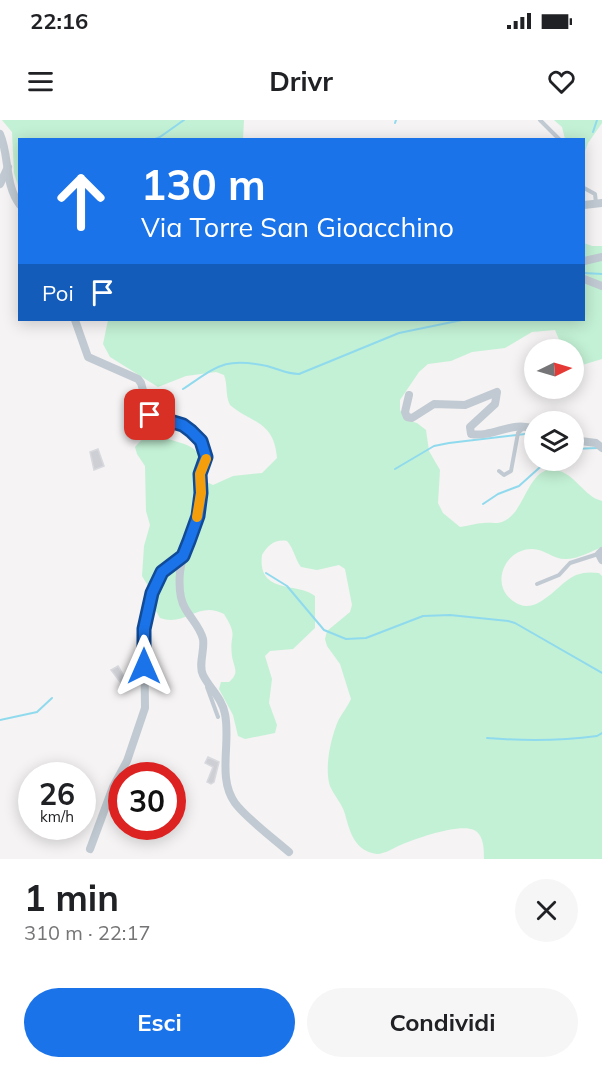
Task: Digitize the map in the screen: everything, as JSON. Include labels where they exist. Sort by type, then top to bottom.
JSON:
[{"type":"street","points":[[0,134],[6,147],[11,192],[18,202]]},
{"type":"street","points":[[0,184],[8,167]]},
{"type":"street","points":[[585,261],[602,257]]},
{"type":"street","points":[[585,279],[602,286]]},
{"type":"street","points":[[75,321],[88,357],[138,379],[150,415],[183,425],[201,441],[206,457],[200,474],[201,493],[198,516],[183,556],[181,598],[183,606],[200,629],[203,640],[204,676],[217,693],[225,712],[229,735],[225,757],[226,782],[235,803],[289,852]]},
{"type":"street","points":[[409,395],[405,412],[407,417],[412,418],[434,404],[465,405],[497,392],[495,404],[471,425],[471,434],[500,432],[520,425],[524,426]]},
{"type":"street","points":[[584,441],[596,443],[602,448]]},
{"type":"street","points":[[90,849],[113,787],[127,761],[145,708],[144,629],[152,593],[162,572],[183,556]]},
{"type":"lane","points":[[540,120],[558,138]]},
{"type":"lane","points":[[585,189],[595,194],[599,203]]},
{"type":"lane","points":[[499,471],[504,475],[511,471],[518,433],[524,430]]},
{"type":"lane","points":[[537,584],[559,575],[570,563],[601,555]]},
{"type":"lane","points":[[204,676],[218,717]]},
{"type":"green space","points":[[2,120],[244,120],[243,138],[18,138],[18,186],[14,173],[12,132]]},
{"type":"green space","points":[[554,120],[602,120],[585,151],[585,138],[565,138],[562,127]]},
{"type":"green space","points":[[585,243],[602,246],[602,359],[584,364],[584,339],[559,339],[555,330],[532,332],[505,348],[472,352],[451,361],[428,364],[419,372],[400,400],[400,410],[406,420],[417,423],[426,430],[429,451],[440,470],[438,503],[443,513],[460,527],[503,522],[513,514],[534,481],[545,471],[563,472],[590,495],[602,501],[602,547],[567,559],[558,558],[537,549],[522,551],[514,555],[503,569],[502,586],[513,601],[530,606],[546,598],[576,575],[593,572],[602,576],[602,859],[484,859],[480,835],[468,828],[428,835],[380,854],[363,849],[359,845],[349,828],[344,810],[328,779],[329,752],[333,734],[351,699],[340,664],[327,646],[325,639],[327,631],[350,612],[352,605],[345,569],[339,565],[317,570],[301,567],[287,541],[279,541],[267,548],[262,555],[262,568],[272,582],[315,596],[315,628],[293,649],[270,651],[265,656],[272,679],[269,703],[277,725],[275,733],[245,739],[238,736],[233,715],[219,689],[221,682],[229,682],[235,673],[231,649],[232,632],[229,622],[224,614],[207,610],[177,619],[160,618],[152,604],[150,589],[142,576],[144,546],[150,525],[146,511],[145,466],[135,447],[145,436],[135,411],[135,400],[137,395],[144,418],[152,430],[195,450],[199,457],[198,478],[213,485],[233,476],[262,473],[277,458],[272,437],[261,425],[230,405],[224,375],[216,372],[186,376],[158,387],[110,357],[103,344],[108,321],[585,321]]},
{"type":"building","points":[[98,449],[104,466],[94,470],[90,452]]},
{"type":"building","points":[[118,666],[125,678],[132,674],[135,680],[124,687],[111,670]]},
{"type":"building","points":[[208,757],[219,762],[214,782],[211,784],[207,782],[213,767],[205,763]]},
{"type":"waterway","points":[[158,138],[184,120]]},
{"type":"waterway","points":[[593,132],[597,120]]},
{"type":"waterway","points":[[585,273],[602,274]]},
{"type":"waterway","points":[[183,389],[214,369],[231,363],[252,363],[299,374],[399,333],[457,321]]},
{"type":"waterway","points":[[395,469],[434,446],[524,434]]},
{"type":"waterway","points":[[584,449],[597,448]]},
{"type":"waterway","points":[[483,504],[498,494],[519,486],[536,471]]},
{"type":"waterway","points":[[266,573],[287,586],[324,630],[346,639],[366,638],[423,616],[450,615],[508,621],[602,673]]},
{"type":"waterway","points":[[0,720],[37,712],[52,698]]},
{"type":"waterway","points":[[487,738],[556,740],[597,736],[602,733]]},
{"type":"slow traffic","points":[[197,517],[201,493],[200,474],[206,459]]},
{"type":"route","points":[[144,666],[144,629],[152,593],[162,572],[183,556],[189,541],[198,516],[201,493],[200,474],[206,457],[197,435],[183,425],[150,415]]}]
